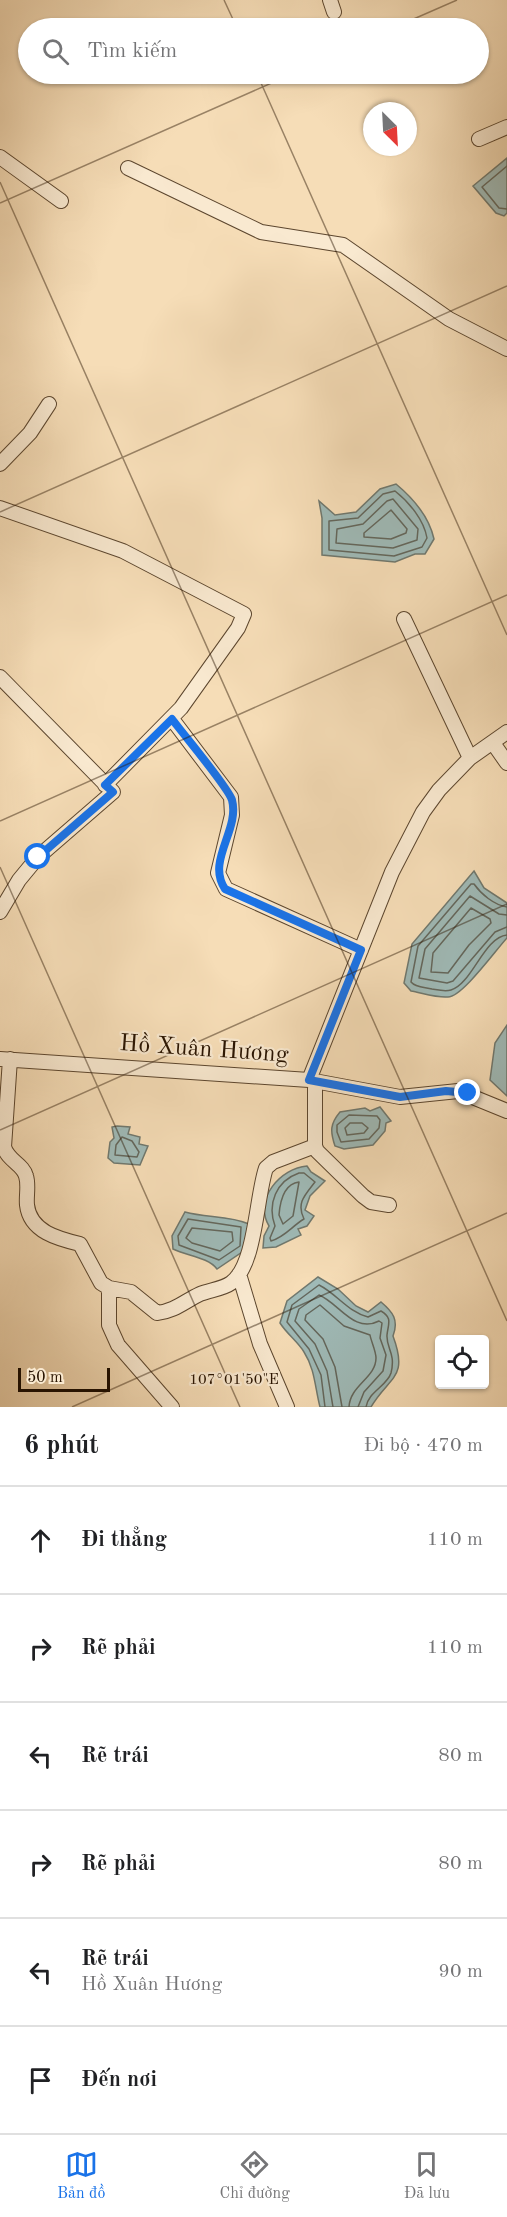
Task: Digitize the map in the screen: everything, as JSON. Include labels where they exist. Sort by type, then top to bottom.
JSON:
[{"type":"street","points":[[479,139],[507,126]]},
{"type":"street","points":[[0,157],[61,201]]},
{"type":"street","points":[[128,168],[261,232],[343,245],[449,319],[507,349]]},
{"type":"street","points":[[0,464],[30,433],[49,404]]},
{"type":"street","points":[[0,508],[123,551],[241,610],[244,619],[172,719],[105,785]]},
{"type":"street","points":[[404,619],[470,758]]},
{"type":"street","points":[[0,677],[113,792],[38,857],[19,880],[0,912]]},
{"type":"street","points":[[172,719],[231,797],[232,815],[218,873],[225,889],[361,950]]},
{"type":"street","points":[[389,1205],[371,1202],[363,1196],[324,1159],[315,1146],[312,1081],[392,872],[423,812],[439,790],[470,758],[507,732]]},
{"type":"street","points":[[493,743],[507,763]]},
{"type":"street","points":[[5,1059],[4,1148],[6,1156],[22,1168],[26,1176],[29,1214],[32,1220],[55,1239],[80,1244],[101,1283],[109,1288],[130,1292],[157,1312],[166,1312],[202,1292],[230,1284],[239,1274],[249,1251],[266,1168],[273,1162],[315,1146]]},
{"type":"street","name":"Hồ Xuân Hương","points":[[5,1059],[312,1081],[400,1097],[458,1090],[507,1112]]},
{"type":"street","points":[[239,1274],[260,1344],[287,1407]]},
{"type":"street","points":[[109,1288],[109,1325],[115,1340],[171,1407]]},
{"type":"water","points":[[507,158],[507,213],[504,216],[496,213],[473,186]]},
{"type":"water","points":[[396,484],[425,515],[432,531],[434,539],[425,554],[415,554],[395,562],[322,555],[322,518],[319,501],[335,515],[356,512],[380,489]]},
{"type":"water","points":[[474,871],[484,888],[507,903],[507,938],[470,982],[454,995],[439,997],[411,991],[404,983],[412,944]]},
{"type":"water","points":[[507,1025],[507,1096],[490,1080],[495,1043]]},
{"type":"water","points":[[380,1107],[391,1121],[386,1123],[385,1131],[373,1145],[344,1149],[335,1146],[332,1128],[340,1112],[365,1108],[370,1111]]},
{"type":"water","points":[[112,1127],[130,1127],[128,1134],[140,1137],[139,1144],[148,1146],[140,1165],[114,1163],[108,1158],[110,1142],[114,1138]]},
{"type":"water","points":[[307,1166],[311,1172],[325,1181],[310,1196],[305,1210],[314,1216],[307,1226],[298,1229],[301,1235],[276,1247],[263,1248],[264,1236],[269,1226],[265,1216],[267,1196],[279,1179],[288,1172]]},
{"type":"water","points":[[185,1212],[234,1219],[249,1224],[245,1250],[217,1269],[203,1259],[173,1249],[172,1236]]},
{"type":"water","points":[[318,1277],[338,1289],[356,1306],[368,1312],[381,1302],[394,1317],[393,1336],[399,1361],[398,1369],[371,1407],[320,1407],[308,1358],[280,1323],[287,1301]]},
{"type":"route","points":[[38,857],[113,792],[105,785],[172,719],[231,797],[232,815],[218,873],[219,880],[225,889],[361,950],[309,1080],[400,1097],[458,1090],[468,1093]]}]
